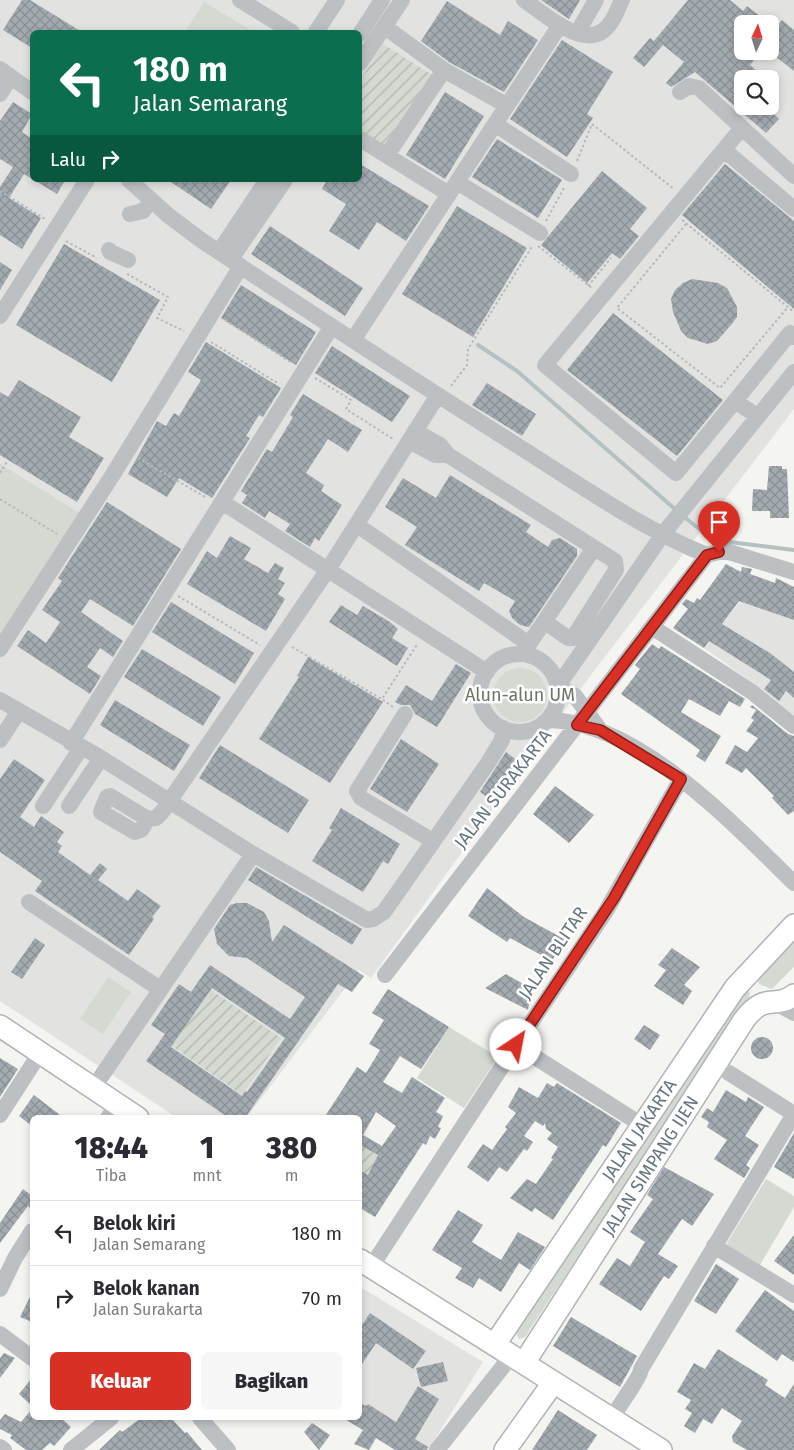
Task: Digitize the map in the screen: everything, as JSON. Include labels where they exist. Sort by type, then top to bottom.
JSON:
[{"type":"main road","name":"JALAN JAKARTA","points":[[511,1354],[642,1125],[742,979],[794,925]]},
{"type":"main road","points":[[742,979],[772,1001]]},
{"type":"main road","name":"JALAN SIMPANG IJEN","points":[[511,1354],[744,1020],[761,1002],[786,1000],[794,995]]},
{"type":"main road","points":[[0,1026],[94,1088],[112,1110],[128,1115]]},
{"type":"main road","points":[[365,1263],[661,1450]]},
{"type":"main road","points":[[505,1450],[553,1383]]},
{"type":"street","points":[[240,0],[289,30]]},
{"type":"street","points":[[317,30],[337,0]]},
{"type":"street","points":[[362,31],[382,0]]},
{"type":"street","points":[[362,60],[402,0]]},
{"type":"street","points":[[524,0],[560,24],[577,33],[590,36],[605,29],[622,0]]},
{"type":"street","points":[[577,33],[596,0]]},
{"type":"street","points":[[353,340],[560,24]]},
{"type":"street","points":[[385,27],[444,70],[506,105]]},
{"type":"street","points":[[387,155],[444,70]]},
{"type":"street","points":[[0,94],[5,73],[30,91]]},
{"type":"street","points":[[680,92],[689,86],[699,88],[741,129],[794,176]]},
{"type":"street","points":[[495,124],[571,174]]},
{"type":"street","points":[[741,129],[545,365],[676,473],[793,333]]},
{"type":"street","points":[[362,140],[387,155],[540,233]]},
{"type":"street","points":[[724,150],[794,209]]},
{"type":"street","points":[[0,316],[86,182]]},
{"type":"street","points":[[130,182],[143,212],[230,259],[440,397],[580,486],[663,534],[707,555],[729,552],[794,572]]},
{"type":"street","points":[[0,649],[70,542],[198,336],[212,312],[230,259],[273,184]]},
{"type":"street","points":[[106,255],[110,252],[127,267]]},
{"type":"street","points":[[43,806],[76,745],[168,590],[332,326]]},
{"type":"street","points":[[594,548],[528,649],[505,658],[487,672],[481,687],[482,704],[490,718],[503,728],[522,732],[532,730],[548,720],[556,707],[558,686],[663,534],[794,372]]},
{"type":"street","points":[[148,819],[156,818],[170,801],[357,525],[410,440],[440,397]]},
{"type":"street","points":[[735,401],[757,416]]},
{"type":"street","points":[[410,440],[435,455],[448,456],[615,561],[616,570],[574,636],[570,638],[545,622]]},
{"type":"street","points":[[221,504],[328,568],[487,672]]},
{"type":"street","points":[[357,525],[528,649],[550,669],[558,686],[575,696],[582,719]]},
{"type":"street","name":"JALAN SURAKARTA","points":[[385,974],[707,555]]},
{"type":"street","points":[[652,627],[752,692],[794,726]]},
{"type":"street","points":[[0,700],[101,758],[253,854],[361,918],[373,919],[384,912],[488,763],[502,740],[503,728]]},
{"type":"street","points":[[0,740],[19,711]]},
{"type":"street","points":[[405,714],[357,791],[361,798],[433,841]]},
{"type":"street","points":[[548,720],[582,719],[681,779],[714,805],[794,883]]},
{"type":"street","points":[[68,806],[101,758]]},
{"type":"street","name":"JALAN BLITAR","points":[[365,1263],[516,1045],[614,898],[681,779]]},
{"type":"street","points":[[94,1088],[253,854]]},
{"type":"street","points":[[29,902],[160,989]]},
{"type":"street","points":[[772,1001],[794,1013]]},
{"type":"street","points":[[516,1045],[642,1125]]},
{"type":"street","points":[[1,1112],[40,1053]]},
{"type":"street","points":[[610,1419],[629,1388],[629,1382],[636,1370],[641,1369],[794,1114],[729,1073]]},
{"type":"street","points":[[0,1289],[15,1258],[30,1234]]},
{"type":"street","points":[[714,1246],[794,1295]]},
{"type":"street","points":[[0,1334],[30,1356]]},
{"type":"street","points":[[437,1450],[511,1354]]},
{"type":"street","points":[[71,1450],[101,1420]]},
{"type":"street","points":[[202,1420],[228,1450]]},
{"type":"street","points":[[0,1448],[4,1450]]},
{"type":"path","points":[[540,233],[571,174],[592,124],[684,197]]},
{"type":"path","points":[[0,191],[55,230],[106,255]]},
{"type":"path","points":[[672,212],[794,312]]},
{"type":"path","points":[[686,224],[617,308],[720,388],[788,307]]},
{"type":"path","points":[[440,397],[467,365],[468,349],[534,243],[602,296]]},
{"type":"path","points":[[588,286],[611,258]]},
{"type":"path","points":[[127,267],[168,297],[157,318],[198,336],[291,392]]},
{"type":"path","points":[[212,312],[350,400],[346,409],[410,440]]},
{"type":"path","points":[[127,451],[221,504]]},
{"type":"path","points":[[0,474],[8,460]]},
{"type":"path","points":[[0,499],[70,542]]},
{"type":"path","points":[[168,590],[382,699],[405,714]]},
{"type":"path","points":[[382,699],[424,632]]},
{"type":"shaded area","points":[[0,0],[794,0],[794,409],[575,696],[371,978],[359,970],[249,1115],[173,1115],[0,1001]]},
{"type":"shaded area","points":[[740,601],[794,620],[794,716],[763,690],[704,648]]},
{"type":"shaded area","points":[[362,1288],[483,1362],[428,1450],[396,1450],[346,1420],[362,1420]]},
{"type":"green space","points":[[204,2],[251,30],[186,30]]},
{"type":"green space","points":[[383,44],[432,75],[387,147],[362,132],[362,77]]},
{"type":"green space","points":[[0,464],[86,517],[0,651]]},
{"type":"green space","name":"Alun-alun UM","points":[[515,668],[525,668],[535,672],[543,680],[547,695],[543,710],[535,718],[525,722],[515,722],[505,718],[497,710],[493,700],[493,690],[497,680],[505,672]]},
{"type":"green space","points":[[794,934],[794,967],[772,989],[759,984],[757,976]]},
{"type":"green space","points":[[108,977],[131,992],[103,1034],[80,1019]]},
{"type":"green space","points":[[746,989],[750,993],[749,997],[525,1337],[519,1339],[515,1331]]},
{"type":"green space","points":[[211,990],[281,1038],[242,1095],[172,1046]]},
{"type":"green space","points":[[449,1027],[498,1057],[464,1108],[417,1078]]},
{"type":"green space","points":[[362,1146],[378,1155],[372,1167],[380,1172],[375,1179],[362,1171]]},
{"type":"green space","points":[[766,1179],[794,1196],[794,1207],[760,1265],[728,1246],[727,1243]]},
{"type":"building","points":[[22,0],[30,0],[79,30],[30,30],[30,47],[3,30]]},
{"type":"building","points":[[541,0],[580,0],[569,19]]},
{"type":"building","points":[[688,0],[730,0],[743,11],[747,6],[758,15],[734,15],[734,60],[754,60],[750,65],[756,70],[734,70],[734,106],[695,72],[671,87],[666,83],[684,62],[663,45],[644,67],[633,58],[650,38],[654,41]]},
{"type":"building","points":[[447,1],[500,35],[508,21],[538,40],[504,92],[449,62],[421,41]]},
{"type":"building","points":[[782,20],[794,30],[794,71],[779,59],[779,23]]},
{"type":"building","points":[[562,40],[613,72],[587,114],[593,118],[567,157],[510,119]]},
{"type":"building","points":[[445,92],[484,116],[445,179],[406,155]]},
{"type":"building","points":[[13,102],[30,113],[30,118],[22,132],[30,138],[30,178],[24,174],[9,198],[41,218],[22,249],[0,235],[0,187],[13,167],[0,159],[0,121]]},
{"type":"building","points":[[745,115],[775,115],[779,119],[766,133]]},
{"type":"building","points":[[497,139],[562,180],[538,218],[472,177]]},
{"type":"building","points":[[725,164],[794,221],[794,309],[682,215]]},
{"type":"building","points":[[362,165],[429,206],[406,241],[377,222],[359,250],[329,231],[346,204],[322,189],[326,182],[362,182]]},
{"type":"building","points":[[602,171],[647,208],[630,229],[639,236],[620,259],[612,253],[587,283],[541,245]]},
{"type":"building","points":[[37,182],[64,182],[57,194]]},
{"type":"building","points":[[171,182],[230,182],[211,209]]},
{"type":"building","points":[[457,206],[527,248],[473,337],[402,294]]},
{"type":"building","points":[[270,226],[363,288],[345,316],[251,254]]},
{"type":"building","points":[[64,244],[160,300],[112,382],[16,325]]},
{"type":"building","points":[[0,262],[12,270],[0,290]]},
{"type":"building","points":[[692,279],[718,283],[727,288],[737,307],[737,317],[731,325],[717,341],[708,344],[688,338],[681,331],[673,312],[671,299],[675,290],[683,283]]},
{"type":"building","points":[[241,285],[316,332],[296,365],[221,318]]},
{"type":"building","points":[[613,313],[723,400],[677,456],[567,370]]},
{"type":"building","points":[[206,342],[281,388],[263,417],[259,415],[246,436],[250,438],[212,498],[179,478],[167,497],[128,474],[157,421],[166,426],[174,413],[179,416],[201,380],[188,372]]},
{"type":"building","points":[[332,346],[410,396],[392,422],[315,373]]},
{"type":"building","points":[[19,380],[81,417],[69,437],[104,458],[77,502],[0,455],[0,392],[8,397]]},
{"type":"building","points":[[487,383],[536,414],[522,436],[472,405]]},
{"type":"building","points":[[303,394],[362,430],[348,452],[328,439],[306,473],[324,485],[321,491],[342,505],[319,541],[315,538],[310,547],[285,531],[290,524],[269,511],[265,518],[242,503],[247,495],[241,491],[267,449],[272,452],[293,417],[290,415]]},
{"type":"building","points":[[769,466],[782,466],[782,469],[787,469],[789,518],[770,518],[770,511],[752,511],[753,489],[767,490]]},
{"type":"building","points":[[450,475],[531,525],[526,532],[548,547],[552,540],[560,538],[577,549],[577,556],[529,627],[520,625],[512,618],[509,611],[515,601],[484,583],[479,591],[405,545],[417,527],[385,507],[403,478],[436,498]]},
{"type":"building","points":[[107,502],[181,549],[133,626],[90,599],[81,612],[123,641],[113,657],[100,648],[87,667],[101,676],[90,694],[17,646],[28,630],[46,643],[60,622],[42,610],[62,581],[58,578]]},
{"type":"building","points":[[230,536],[251,548],[244,559],[268,573],[275,563],[284,568],[278,579],[285,583],[278,594],[285,599],[266,631],[187,584],[207,551],[217,558]]},
{"type":"building","points":[[726,564],[741,572],[742,567],[752,569],[750,574],[775,583],[776,578],[794,587],[794,620],[739,601],[722,624],[770,653],[794,672],[794,698],[786,691],[779,701],[764,689],[771,680],[709,641],[704,648],[673,628],[688,609],[682,604],[686,599],[694,603],[697,598],[700,600]]},
{"type":"building","points":[[171,602],[254,653],[235,684],[152,632]]},
{"type":"building","points":[[341,605],[357,615],[363,606],[398,629],[392,638],[408,648],[397,666],[329,622]]},
{"type":"building","points":[[652,644],[659,649],[661,646],[745,699],[740,707],[729,701],[720,716],[689,699],[681,712],[721,736],[705,762],[696,756],[700,750],[621,694],[640,669],[635,665]]},
{"type":"building","points":[[142,649],[221,697],[203,726],[124,677]]},
{"type":"building","points":[[308,657],[383,702],[330,783],[259,739],[299,677],[297,676]]},
{"type":"building","points":[[456,664],[471,673],[437,727],[415,714],[410,705],[401,705],[395,702],[406,685],[432,701]]},
{"type":"building","points":[[115,700],[190,745],[174,771],[100,725]]},
{"type":"building","points":[[752,705],[788,734],[794,736],[794,811],[788,815],[772,798],[774,796],[746,768],[742,773],[725,763],[735,745],[747,752],[758,738],[746,731],[754,720],[751,718],[756,710],[750,707]]},
{"type":"building","points":[[401,739],[439,764],[407,812],[370,789]]},
{"type":"building","points":[[220,745],[309,800],[288,833],[199,778]]},
{"type":"building","points":[[506,752],[519,762],[490,799],[480,792]]},
{"type":"building","points":[[14,759],[45,780],[20,817],[34,827],[41,816],[64,832],[57,842],[62,846],[58,852],[90,875],[100,863],[107,869],[98,880],[128,901],[137,889],[161,906],[152,917],[154,919],[129,955],[35,891],[42,881],[0,852],[0,779]]},
{"type":"building","points":[[555,786],[594,815],[569,843],[533,814]]},
{"type":"building","points":[[341,808],[400,844],[388,864],[383,861],[363,892],[312,861],[332,830],[329,828]]},
{"type":"building","points":[[256,867],[362,929],[352,945],[248,880]]},
{"type":"building","points":[[487,888],[524,917],[564,939],[552,961],[510,938],[507,942],[468,916]]},
{"type":"building","points":[[247,903],[264,912],[269,921],[272,942],[284,925],[364,976],[352,992],[338,984],[247,1115],[225,1115],[146,1061],[165,1034],[151,1025],[179,984],[191,992],[210,965],[290,1019],[305,997],[247,958],[229,956],[217,944],[214,929],[230,905]],"holes":[[[212,988],[285,1038],[247,1092],[245,1091],[242,1096],[171,1047]]]},
{"type":"building","points":[[35,938],[45,945],[22,979],[11,972]]},
{"type":"building","points":[[672,948],[700,967],[684,985],[692,991],[683,1005],[654,986],[666,970],[658,965]]},
{"type":"building","points":[[506,974],[532,989],[528,1010],[485,988]]},
{"type":"building","points":[[388,989],[449,1027],[421,1069],[400,1056],[383,1082],[402,1093],[412,1077],[445,1098],[436,1112],[443,1116],[438,1127],[441,1128],[435,1139],[430,1136],[426,1145],[423,1143],[375,1217],[362,1209],[362,1171],[368,1175],[378,1155],[362,1146],[362,1115],[326,1115],[357,1067],[366,1073],[380,1050],[369,1044],[384,1020],[372,1013]],"holes":[[[376,1112],[396,1126],[382,1146],[363,1135]]]},
{"type":"building","points":[[644,1025],[660,1035],[650,1050],[634,1039]]},
{"type":"building","points":[[762,1037],[770,1040],[773,1048],[770,1056],[762,1059],[754,1056],[751,1048],[754,1040]]},
{"type":"building","points":[[0,1058],[18,1069],[0,1097]]},
{"type":"building","points":[[547,1083],[554,1087],[557,1083],[621,1123],[606,1147],[603,1145],[553,1220],[535,1208],[532,1212],[510,1198],[527,1179],[536,1184],[553,1159],[551,1158],[558,1147],[547,1139],[552,1133],[546,1129],[545,1123],[543,1126],[535,1121],[524,1136],[533,1142],[527,1151],[524,1149],[507,1172],[499,1167],[488,1182],[467,1167],[483,1144],[492,1150],[507,1129],[505,1127],[516,1113],[508,1107],[519,1087],[538,1098]]},
{"type":"building","points":[[726,1090],[746,1102],[748,1097],[764,1107],[745,1136],[759,1145],[746,1165],[750,1168],[744,1178],[714,1159],[727,1140],[707,1127],[709,1122],[701,1117],[707,1108],[713,1112]]},
{"type":"building","points":[[34,1095],[60,1115],[30,1115],[30,1124],[19,1116]]},
{"type":"building","points":[[794,1133],[794,1179],[774,1167]]},
{"type":"building","points":[[664,1167],[714,1194],[692,1226],[682,1219],[658,1254],[678,1266],[669,1279],[664,1276],[641,1311],[599,1284],[617,1258],[630,1266],[645,1242],[630,1232],[653,1199],[647,1195]]},
{"type":"building","points":[[23,1189],[30,1194],[30,1208],[28,1206],[0,1243],[0,1223]]},
{"type":"building","points":[[458,1210],[483,1225],[472,1242],[501,1260],[518,1232],[545,1247],[530,1270],[519,1263],[501,1292],[479,1278],[473,1288],[455,1278],[462,1268],[432,1250]]},
{"type":"building","points":[[794,1235],[794,1275],[774,1261]]},
{"type":"building","points":[[716,1264],[739,1279],[716,1314],[694,1301]]},
{"type":"building","points":[[765,1290],[794,1311],[794,1362],[782,1354],[777,1361],[735,1331]]},
{"type":"building","points":[[30,1297],[30,1321],[20,1317]]},
{"type":"building","points":[[370,1313],[426,1351],[413,1369],[376,1343],[362,1364],[362,1325]]},
{"type":"building","points":[[571,1317],[637,1356],[620,1387],[553,1346]]},
{"type":"building","points":[[718,1349],[768,1380],[765,1385],[785,1398],[794,1384],[794,1450],[747,1450],[733,1442],[732,1436],[742,1421],[722,1408],[712,1424],[703,1419],[695,1433],[684,1426],[692,1413],[685,1409],[691,1400],[677,1392],[694,1363],[705,1369]]},
{"type":"building","points":[[4,1353],[15,1358],[0,1378],[0,1358]]},
{"type":"building","points":[[443,1362],[448,1381],[421,1387],[416,1368]]},
{"type":"building","points":[[30,1380],[30,1404],[19,1394]]},
{"type":"building","points":[[418,1386],[439,1399],[415,1439],[428,1447],[427,1450],[395,1450],[376,1438],[369,1450],[354,1444],[363,1430],[346,1420],[362,1420],[362,1404],[366,1406],[368,1404],[396,1422]]},
{"type":"building","points":[[558,1410],[597,1435],[587,1450],[532,1450]]},
{"type":"building","points":[[30,1411],[30,1420],[63,1420],[71,1427],[54,1446],[50,1443],[42,1450],[26,1450],[10,1438],[12,1435],[0,1429],[0,1420],[5,1414],[21,1422]]},
{"type":"building","points":[[138,1420],[173,1420],[185,1433],[187,1432],[202,1450],[99,1450],[120,1430],[122,1432]]},
{"type":"building","points":[[312,1423],[330,1435],[319,1450],[304,1432]]},
{"type":"waterway","points":[[478,345],[517,371],[676,510]]},
{"type":"waterway","points":[[683,516],[713,540],[794,550]]},
{"type":"route","points":[[516,1045],[614,898],[681,779],[623,742],[600,730],[577,725],[707,555],[719,552]]}]
